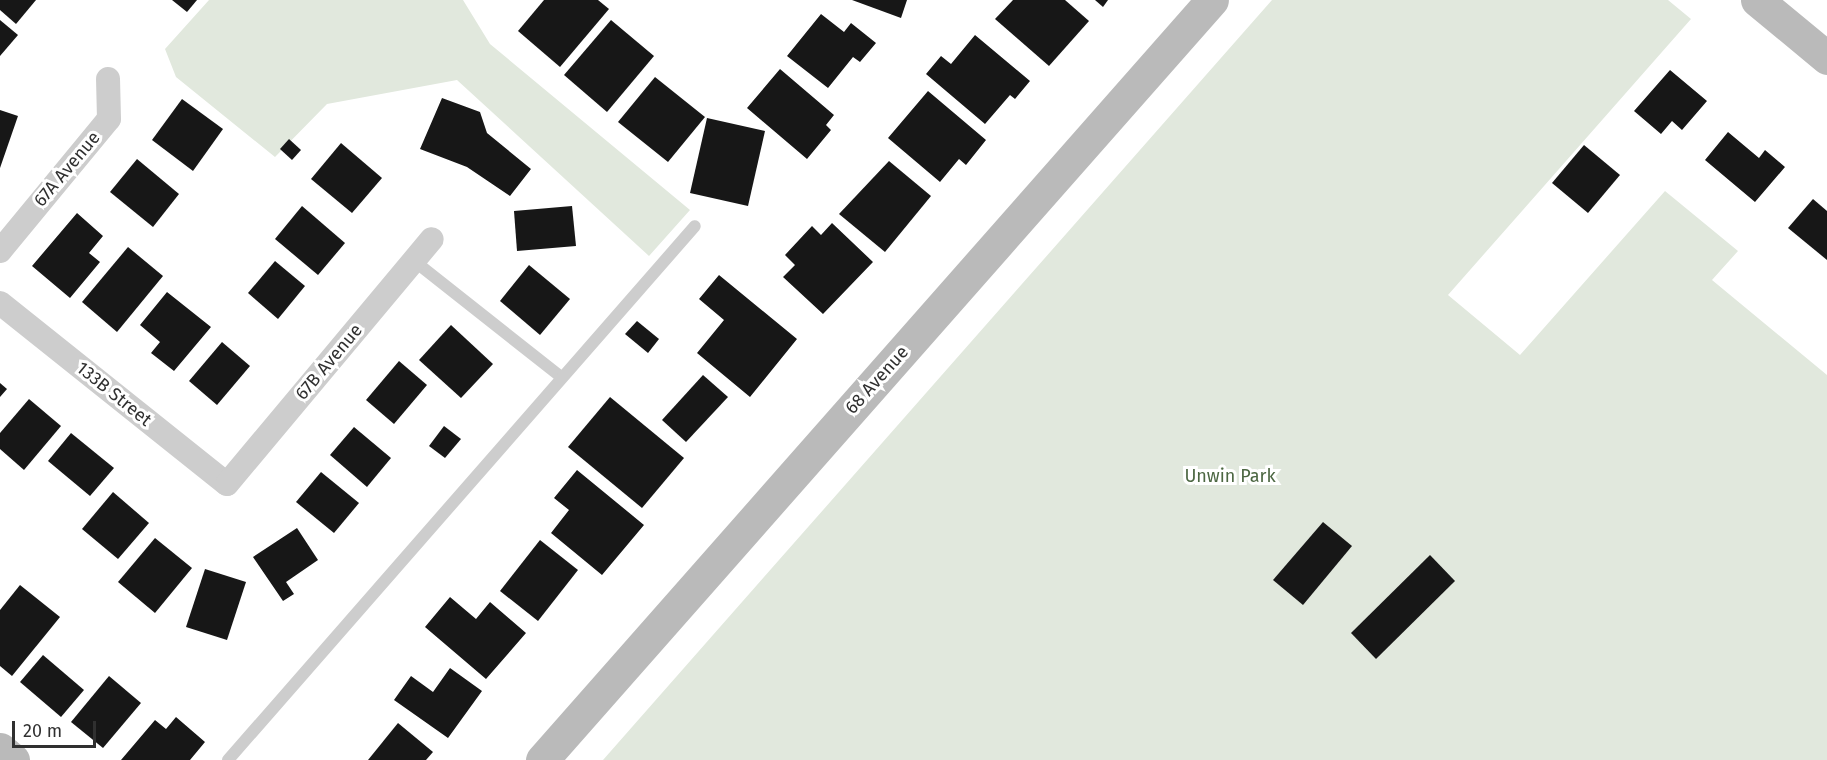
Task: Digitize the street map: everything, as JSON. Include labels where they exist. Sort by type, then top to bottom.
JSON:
[{"type":"street","name":"68 Avenue","points":[[542,760],[1212,0]]},
{"type":"street","points":[[1757,0],[1827,57]]},
{"type":"street","name":"67A Avenue","points":[[1,248],[109,119],[108,78]]},
{"type":"street","name":"67B Avenue","points":[[227,484],[432,239]]},
{"type":"street","name":"133B Street","points":[[0,303],[227,484]]},
{"type":"street","points":[[0,749],[13,760]]},
{"type":"lane","points":[[228,760],[560,376],[694,225]]},
{"type":"lane","points":[[413,260],[560,376]]},
{"type":"green space","points":[[209,0],[463,0],[490,44],[690,210],[649,256],[457,80],[327,104],[275,157],[176,77],[165,49]]},
{"type":"green space","name":"Unwin Park","points":[[1272,0],[1668,0],[1691,19],[1448,295],[1520,355],[1665,191],[1738,251],[1712,280],[1827,375],[1827,760],[603,760]]},
{"type":"building","points":[[0,0],[36,0],[16,24],[0,10]]},
{"type":"building","points":[[172,0],[197,0],[187,12]]},
{"type":"building","points":[[544,0],[598,0],[609,9],[560,67],[518,31]]},
{"type":"building","points":[[852,0],[907,0],[901,18]]},
{"type":"building","points":[[1013,0],[1065,0],[1089,21],[1049,66],[995,19]]},
{"type":"building","points":[[1095,0],[1108,0],[1103,7]]},
{"type":"building","points":[[821,14],[844,32],[851,23],[876,43],[860,62],[853,57],[828,88],[787,56]]},
{"type":"building","points":[[0,20],[18,35],[0,56]]},
{"type":"building","points":[[611,20],[654,56],[607,112],[564,75]]},
{"type":"building","points":[[975,35],[1030,81],[1015,99],[1010,95],[985,124],[926,74],[941,56],[951,64]]},
{"type":"building","points":[[780,69],[834,115],[826,125],[831,130],[807,159],[747,108]]},
{"type":"building","points":[[1670,70],[1707,101],[1682,130],[1672,121],[1661,134],[1634,111]]},
{"type":"building","points":[[655,77],[705,117],[668,162],[618,122]]},
{"type":"building","points":[[928,91],[986,140],[966,165],[959,159],[940,182],[888,138]]},
{"type":"building","points":[[442,98],[480,112],[487,133],[531,169],[510,196],[467,167],[420,149]]},
{"type":"building","points":[[182,99],[223,129],[193,171],[152,140]]},
{"type":"building","points":[[0,110],[18,116],[0,168]]},
{"type":"building","points":[[707,118],[765,131],[748,206],[690,193]]},
{"type":"building","points":[[1728,132],[1759,158],[1765,150],[1785,167],[1755,202],[1705,160]]},
{"type":"building","points":[[289,139],[301,150],[292,160],[280,149]]},
{"type":"building","points":[[341,143],[382,178],[352,213],[311,179]]},
{"type":"building","points":[[1584,145],[1620,175],[1588,213],[1552,183]]},
{"type":"building","points":[[137,159],[179,194],[153,227],[110,192]]},
{"type":"building","points":[[889,161],[931,196],[885,252],[839,214]]},
{"type":"building","points":[[1813,199],[1827,211],[1827,260],[1788,228]]},
{"type":"building","points":[[302,206],[345,243],[318,275],[275,239]]},
{"type":"building","points":[[572,206],[576,246],[517,251],[514,211]]},
{"type":"building","points":[[77,213],[103,236],[89,253],[100,262],[70,298],[32,266]]},
{"type":"building","points":[[832,223],[873,262],[823,314],[783,277],[795,265],[785,255],[812,226],[821,235]]},
{"type":"building","points":[[128,247],[163,276],[117,332],[82,302]]},
{"type":"building","points":[[275,261],[305,286],[278,319],[248,293]]},
{"type":"building","points":[[529,265],[570,299],[540,335],[500,301]]},
{"type":"building","points":[[719,275],[797,339],[750,397],[697,353],[724,320],[699,299]]},
{"type":"building","points":[[167,292],[211,327],[174,371],[151,353],[160,342],[140,325]]},
{"type":"building","points":[[637,321],[659,339],[648,353],[625,334]]},
{"type":"building","points":[[451,325],[493,364],[461,398],[419,360]]},
{"type":"building","points":[[222,342],[250,366],[217,405],[189,381]]},
{"type":"building","points":[[399,361],[427,385],[394,424],[366,400]]},
{"type":"building","points":[[703,375],[728,397],[686,442],[662,420]]},
{"type":"building","points":[[0,383],[7,389],[0,397]]},
{"type":"building","points":[[610,397],[684,458],[642,508],[568,447]]},
{"type":"building","points":[[29,399],[61,426],[24,470],[0,449],[0,433]]},
{"type":"building","points":[[444,426],[461,439],[445,458],[429,446]]},
{"type":"building","points":[[354,427],[391,458],[367,487],[330,455]]},
{"type":"building","points":[[71,433],[114,468],[90,496],[48,461]]},
{"type":"building","points":[[577,470],[644,525],[602,575],[551,533],[569,510],[554,498]]},
{"type":"building","points":[[321,472],[359,503],[334,533],[296,502]]},
{"type":"building","points":[[113,492],[149,523],[118,559],[82,529]]},
{"type":"building","points":[[1323,522],[1352,546],[1303,605],[1273,580]]},
{"type":"building","points":[[297,528],[318,560],[286,582],[294,594],[283,601],[253,557]]},
{"type":"building","points":[[155,538],[192,568],[155,613],[118,582]]},
{"type":"building","points":[[540,540],[578,570],[538,621],[500,591]]},
{"type":"building","points":[[1430,555],[1455,581],[1376,659],[1351,633]]},
{"type":"building","points":[[205,569],[246,582],[227,640],[186,627]]},
{"type":"building","points":[[20,585],[60,617],[12,676],[0,666],[0,610]]},
{"type":"building","points":[[450,597],[476,619],[490,602],[526,633],[486,679],[425,627]]},
{"type":"building","points":[[43,655],[84,690],[61,717],[20,682]]},
{"type":"building","points":[[450,668],[482,691],[448,738],[394,700],[411,676],[433,692]]},
{"type":"building","points":[[109,676],[141,703],[103,748],[71,722]]},
{"type":"building","points":[[176,717],[205,742],[190,760],[121,760],[155,720],[166,729]]},
{"type":"building","points":[[398,723],[433,752],[426,760],[368,760]]}]
